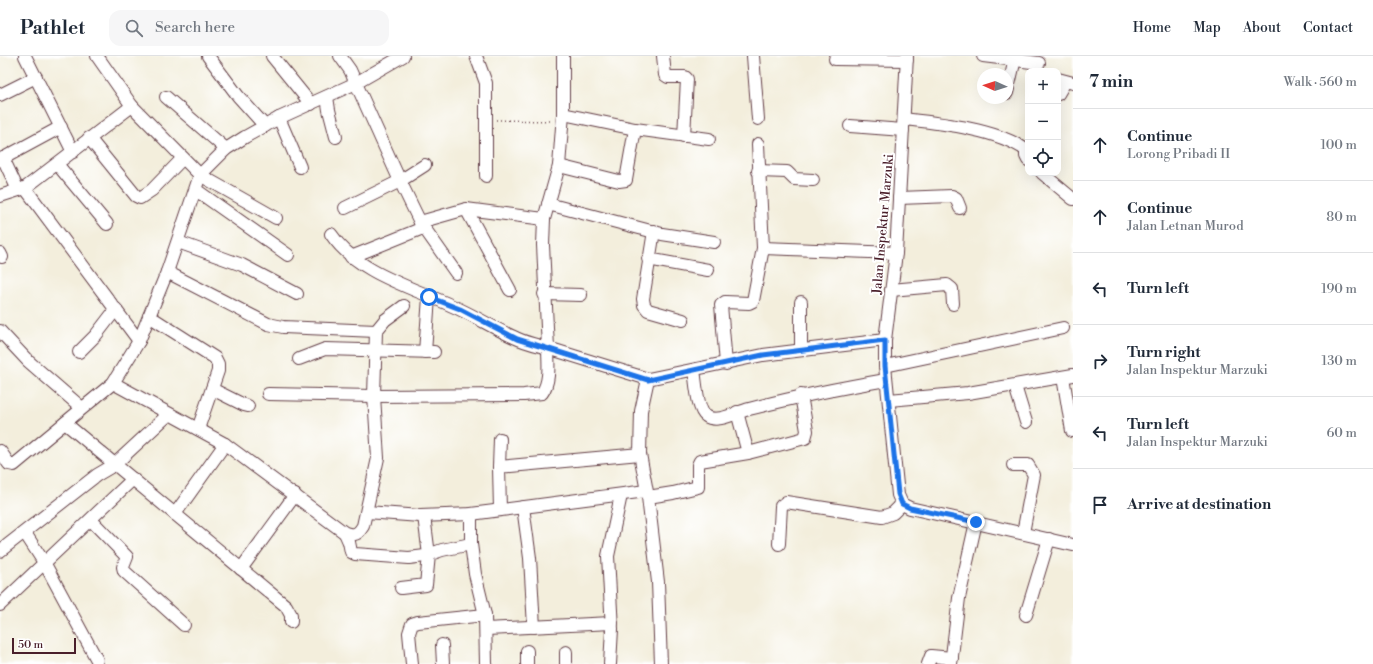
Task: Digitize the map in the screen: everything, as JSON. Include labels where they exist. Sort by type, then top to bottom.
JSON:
[{"type":"street","points":[[25,56],[73,152]]},
{"type":"street","points":[[208,56],[238,96],[265,126]]},
{"type":"street","points":[[272,56],[311,104]]},
{"type":"street","points":[[340,56],[350,70],[421,225],[456,273]]},
{"type":"street","points":[[0,451],[9,464],[13,465],[66,423],[112,383],[139,340],[167,272],[200,175],[226,149],[279,118],[356,83],[403,56]]},
{"type":"street","points":[[476,56],[486,83],[486,176]]},
{"type":"street","points":[[268,394],[374,396],[524,395],[542,393],[547,383],[548,348],[544,294],[544,220],[559,166],[562,118],[563,56]]},
{"type":"street","points":[[663,56],[665,75],[668,77],[685,77],[687,79],[684,136]]},
{"type":"street","points":[[753,56],[758,119]]},
{"type":"street","points":[[983,56],[1040,63]]},
{"type":"street","points":[[100,57],[132,106],[200,175],[276,218]]},
{"type":"street","points":[[835,59],[907,58]]},
{"type":"street","name":"Jalan Inspektur Marzuki","points":[[902,504],[898,494],[886,380],[885,340],[896,253],[907,58]]},
{"type":"street","points":[[1012,68],[1014,60]]},
{"type":"street","points":[[0,95],[36,77]]},
{"type":"street","points":[[166,97],[226,149]]},
{"type":"street","points":[[327,97],[336,137]]},
{"type":"street","points":[[0,196],[22,189],[132,106]]},
{"type":"street","points":[[279,118],[300,167]]},
{"type":"street","points":[[562,118],[635,130],[709,138]]},
{"type":"street","points":[[850,126],[943,123],[973,130],[1017,144],[1025,150]]},
{"type":"street","points":[[61,127],[1,159],[22,189],[139,340]]},
{"type":"street","points":[[559,166],[619,181],[626,180],[635,130]]},
{"type":"street","points":[[89,138],[136,196],[140,198],[152,190],[184,158]]},
{"type":"street","points":[[726,364],[721,305],[725,302],[749,303],[753,301],[762,248],[758,144]]},
{"type":"street","points":[[57,164],[107,224]]},
{"type":"street","points":[[345,208],[400,181],[425,165]]},
{"type":"street","points":[[758,171],[787,172],[794,179],[813,180]]},
{"type":"street","points":[[1046,176],[1073,199]]},
{"type":"street","points":[[196,190],[288,255]]},
{"type":"street","points":[[899,198],[952,196],[956,198],[960,208]]},
{"type":"street","points":[[548,204],[654,231],[714,242]]},
{"type":"street","points":[[351,257],[421,225],[466,209],[544,220]]},
{"type":"street","points":[[466,209],[510,290]]},
{"type":"street","points":[[654,231],[648,259],[643,299],[645,308],[683,320]]},
{"type":"street","points":[[331,234],[339,246],[351,257],[429,297],[460,309],[517,339],[648,380],[763,355],[885,340]]},
{"type":"street","points":[[178,242],[242,265],[298,294]]},
{"type":"street","points":[[762,248],[896,253]]},
{"type":"street","points":[[648,259],[708,270]]},
{"type":"street","points":[[167,272],[268,324],[283,327],[376,331]]},
{"type":"street","points":[[891,290],[947,285],[952,289],[953,304]]},
{"type":"street","points":[[544,294],[581,295]]},
{"type":"street","points":[[299,359],[325,349],[429,352],[429,297]]},
{"type":"street","points":[[801,302],[801,350]]},
{"type":"street","points":[[112,383],[225,444],[345,533],[353,535],[358,534],[367,512],[378,458],[374,396],[376,331],[385,320],[404,306]]},
{"type":"street","points":[[79,352],[96,335],[116,309]]},
{"type":"street","points":[[149,316],[215,358],[218,364],[218,371],[198,429]]},
{"type":"street","points":[[885,366],[1063,328]]},
{"type":"street","points":[[0,331],[28,361],[82,408]]},
{"type":"street","points":[[694,370],[701,410],[706,417],[720,419],[737,412],[801,395],[886,380]]},
{"type":"street","points":[[889,400],[1015,386],[1068,376],[1072,431]]},
{"type":"street","points":[[648,380],[641,411],[640,454],[647,494],[658,582],[661,664]]},
{"type":"street","points":[[1015,386],[1026,422]]},
{"type":"street","points":[[212,389],[248,406]]},
{"type":"street","points":[[367,512],[424,516],[471,514],[621,494],[674,494],[698,487],[699,462],[748,453],[806,438],[807,431],[801,395]]},
{"type":"street","points":[[737,412],[748,453]]},
{"type":"street","points":[[0,552],[97,475],[114,465],[169,414]]},
{"type":"street","points":[[66,423],[114,465],[133,479],[286,606],[291,615],[291,622]]},
{"type":"street","points":[[500,439],[498,467],[500,510]]},
{"type":"street","points":[[175,514],[225,444]]},
{"type":"street","points":[[498,467],[640,454]]},
{"type":"street","points":[[1013,464],[1028,465],[1034,475],[1023,533]]},
{"type":"street","points":[[0,605],[133,479]]},
{"type":"street","points":[[610,664],[612,623],[608,556],[621,494]]},
{"type":"street","points":[[241,569],[295,495]]},
{"type":"street","points":[[779,544],[781,506],[786,502],[882,517],[893,513],[902,504],[910,508],[1049,539],[1073,546]]},
{"type":"street","points":[[523,507],[530,558],[534,627]]},
{"type":"street","points":[[471,514],[471,544],[475,574],[485,615],[486,664]]},
{"type":"street","points":[[401,588],[426,585],[429,555],[424,516]]},
{"type":"street","points":[[91,520],[127,557],[124,571],[184,625]]},
{"type":"street","points":[[928,664],[930,656],[952,661],[959,598],[976,522]]},
{"type":"street","points":[[25,533],[45,564],[97,660]]},
{"type":"street","points":[[345,533],[350,542],[351,552],[355,554],[409,558],[429,555],[442,550],[471,544]]},
{"type":"street","points":[[1026,615],[1049,539]]},
{"type":"street","points":[[412,664],[409,633],[412,624],[418,622],[485,615]]},
{"type":"street","points":[[486,629],[612,623]]},
{"type":"street","points":[[442,645],[443,664]]},
{"type":"street","points":[[526,664],[527,651]]},
{"type":"street","points":[[566,652],[566,664]]},
{"type":"path","points":[[486,120],[562,118]]},
{"type":"route","points":[[429,297],[460,309],[517,339],[648,380],[763,355],[885,340],[885,366],[898,494],[902,504],[910,508],[976,522]]}]
